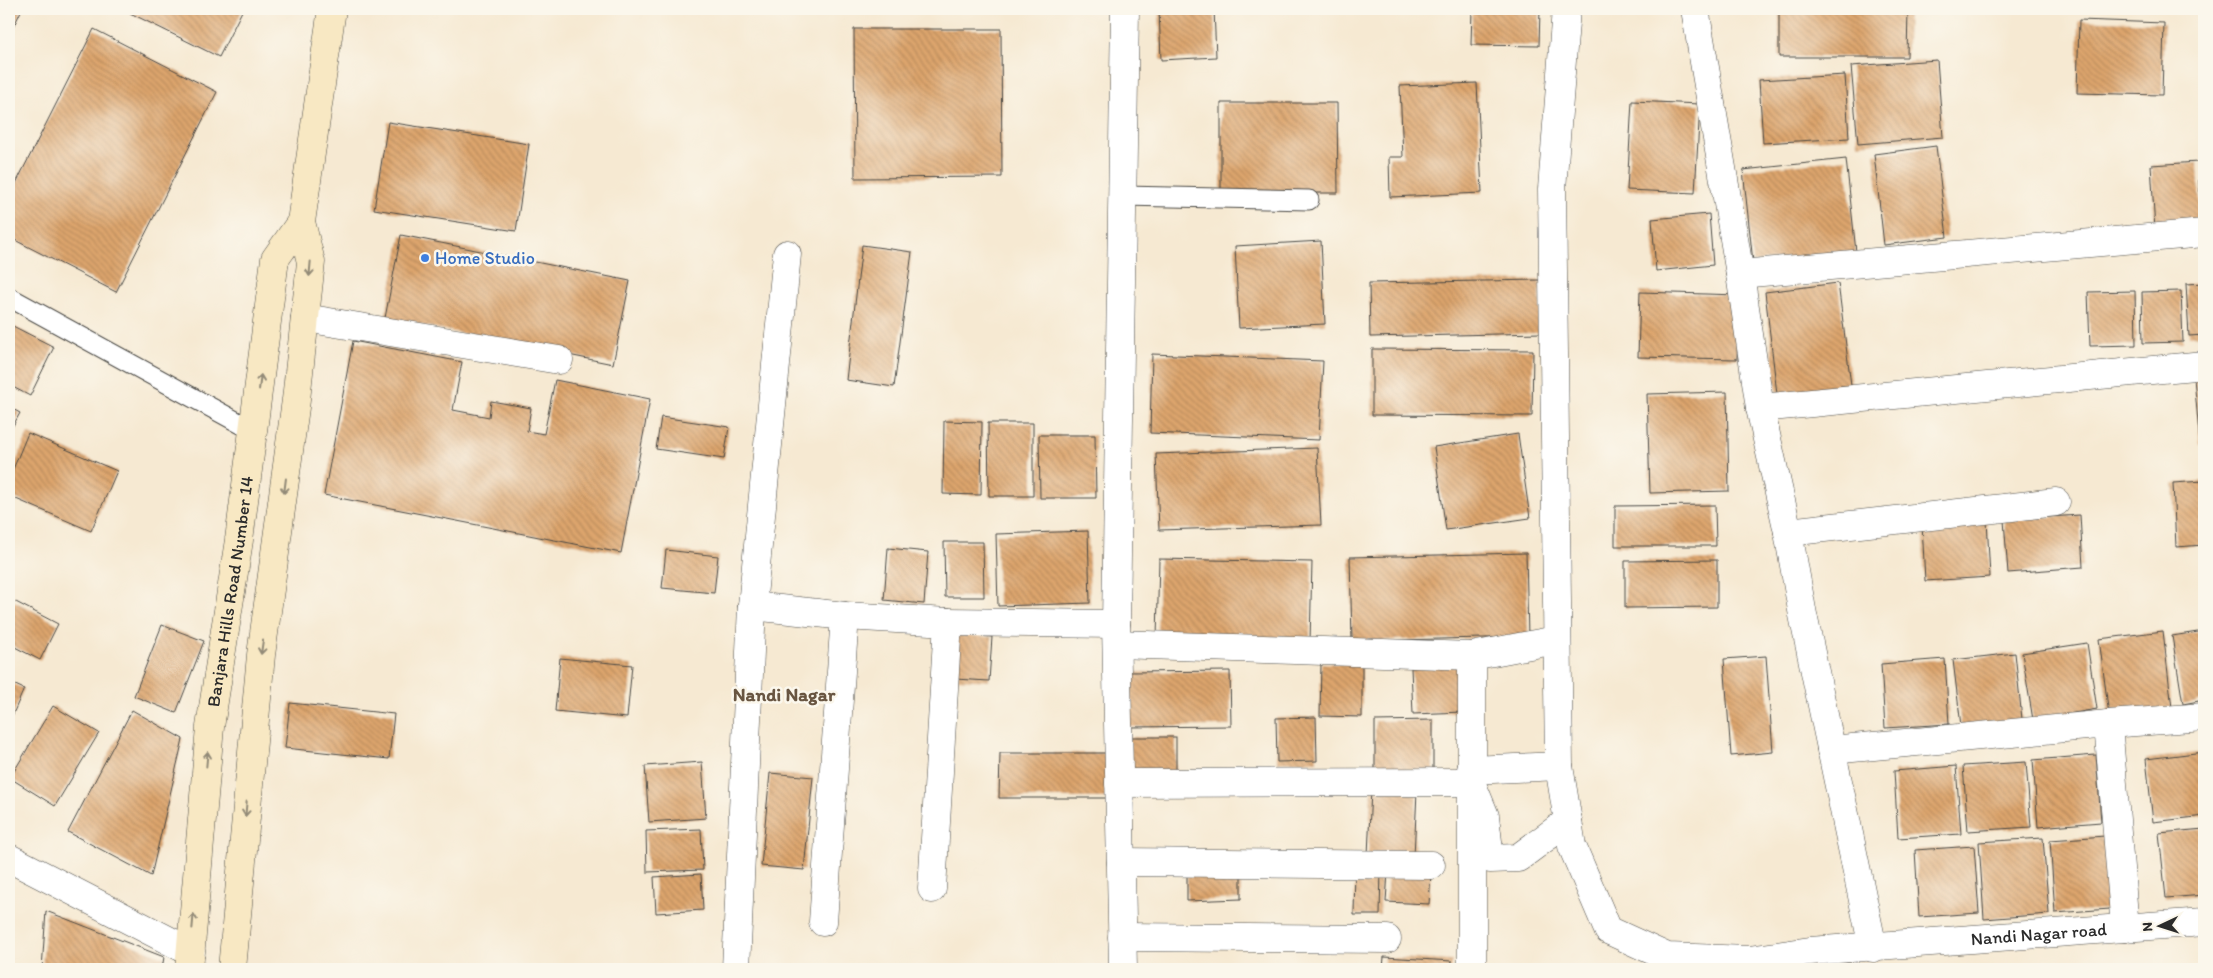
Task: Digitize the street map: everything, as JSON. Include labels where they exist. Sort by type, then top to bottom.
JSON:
[{"type":"street","name":"Banjara Hills Road Number 14","points":[[232,969],[259,673],[311,262],[301,222],[332,9]]},
{"type":"street","points":[[1123,969],[1116,634],[1125,9]]},
{"type":"street","points":[[1566,9],[1552,190],[1559,766],[1572,846],[1608,930],[1666,963]]},
{"type":"street","points":[[1695,9],[1740,274],[1760,408],[1788,532],[1802,610],[1873,948]]},
{"type":"street","name":"Banjara Hills Road Number 14","points":[[190,961],[210,727],[239,540],[275,259],[301,222]]},
{"type":"street","points":[[1740,274],[2204,233]]},
{"type":"street","points":[[736,969],[752,606],[787,254]]},
{"type":"street","points":[[305,318],[559,360]]},
{"type":"street","points":[[1760,408],[2204,365]]},
{"type":"street","points":[[1788,532],[2056,502]]},
{"type":"street","points":[[752,606],[845,616],[1472,656],[1556,640]]},
{"type":"street","points":[[823,922],[845,616]]},
{"type":"street","points":[[932,888],[948,622]]},
{"type":"street","points":[[1472,656],[1472,969]]},
{"type":"street","points":[[1831,750],[2204,717]]},
{"type":"street","points":[[2108,724],[2125,928]]},
{"type":"street","points":[[1119,784],[1471,776],[1559,766]]},
{"type":"street","points":[[1471,776],[1485,816],[1490,859],[1518,858],[1568,821]]},
{"type":"street","points":[[9,858],[190,961]]},
{"type":"street","points":[[1120,862],[1431,865]]},
{"type":"street","name":"Nandi Nagar road","points":[[1666,963],[1750,960],[1810,951],[1873,948],[2204,922]]},
{"type":"street","points":[[1122,937],[1387,939]]},
{"type":"lane","points":[[1122,196],[1309,200]]},
{"type":"lane","points":[[9,297],[252,430]]},
{"type":"building","points":[[9,9],[22,9],[9,36]]},
{"type":"building","points":[[122,9],[243,9],[219,57]]},
{"type":"building","points":[[1159,9],[1214,9],[1216,57],[1161,60]]},
{"type":"building","points":[[1472,9],[1540,9],[1539,46],[1471,45]]},
{"type":"building","points":[[1779,9],[1908,9],[1907,57],[1779,57]]},
{"type":"building","points":[[2079,20],[2164,23],[2162,95],[2077,93]]},
{"type":"building","points":[[94,29],[217,92],[116,292],[9,237],[9,197]]},
{"type":"building","points":[[854,29],[1001,29],[1002,177],[855,178]]},
{"type":"building","points":[[1937,60],[1943,137],[1858,144],[1851,66]]},
{"type":"building","points":[[1845,75],[1849,138],[1763,143],[1759,80]]},
{"type":"building","points":[[1477,83],[1482,193],[1390,197],[1389,157],[1403,157],[1400,86]]},
{"type":"building","points":[[1632,101],[1700,104],[1695,193],[1627,190]]},
{"type":"building","points":[[1221,103],[1337,103],[1338,193],[1221,193]]},
{"type":"building","points":[[388,122],[529,144],[516,231],[374,209]]},
{"type":"building","points":[[1936,146],[1947,237],[1884,245],[1874,154]]},
{"type":"building","points":[[1846,159],[1856,252],[1753,262],[1743,170]]},
{"type":"building","points":[[2198,162],[2201,226],[2155,230],[2151,165]]},
{"type":"building","points":[[1709,214],[1713,265],[1656,271],[1652,219]]},
{"type":"building","points":[[401,235],[630,281],[613,364],[385,318]]},
{"type":"building","points":[[1321,241],[1325,324],[1239,328],[1235,246]]},
{"type":"building","points":[[862,245],[912,252],[894,387],[846,380]]},
{"type":"building","points":[[1540,280],[1541,333],[1370,337],[1369,283]]},
{"type":"building","points":[[1838,283],[1851,385],[1777,394],[1765,292]]},
{"type":"building","points":[[2204,283],[2204,335],[2189,336],[2186,284]]},
{"type":"building","points":[[2135,291],[2136,345],[2090,346],[2088,292]]},
{"type":"building","points":[[2181,291],[2183,342],[2143,343],[2142,292]]},
{"type":"building","points":[[1640,292],[1739,295],[1737,359],[1638,357]]},
{"type":"building","points":[[9,324],[54,347],[30,396],[9,385]]},
{"type":"building","points":[[353,341],[462,362],[453,410],[489,417],[491,401],[531,408],[527,431],[544,434],[555,380],[650,399],[621,553],[324,495]]},
{"type":"building","points":[[1372,349],[1533,350],[1532,416],[1372,415]]},
{"type":"building","points":[[1152,354],[1323,361],[1319,440],[1150,433]]},
{"type":"building","points":[[2204,377],[2204,444],[2200,445],[2194,378]]},
{"type":"building","points":[[1727,392],[1729,491],[1650,493],[1647,394]]},
{"type":"building","points":[[9,407],[20,413],[9,433]]},
{"type":"building","points":[[661,417],[729,427],[724,459],[656,449]]},
{"type":"building","points":[[944,421],[982,422],[981,495],[943,494]]},
{"type":"building","points":[[988,423],[1033,423],[1033,496],[989,496]]},
{"type":"building","points":[[28,433],[117,471],[91,531],[9,496],[9,479]]},
{"type":"building","points":[[1518,434],[1530,518],[1446,530],[1434,447]]},
{"type":"building","points":[[1039,435],[1095,435],[1096,498],[1040,498]]},
{"type":"building","points":[[1317,448],[1321,525],[1159,530],[1156,454]]},
{"type":"building","points":[[2204,481],[2204,545],[2176,547],[2173,483]]},
{"type":"building","points":[[1715,505],[1716,546],[1615,546],[1615,506]]},
{"type":"building","points":[[2080,515],[2083,567],[2008,573],[2004,520]]},
{"type":"building","points":[[1987,520],[1990,577],[1925,581],[1922,524]]},
{"type":"building","points":[[1088,531],[1090,603],[998,606],[996,534]]},
{"type":"building","points":[[944,542],[983,542],[984,597],[945,597]]},
{"type":"building","points":[[888,548],[928,552],[924,604],[884,600]]},
{"type":"building","points":[[666,550],[718,556],[714,593],[662,588]]},
{"type":"building","points":[[1526,553],[1528,637],[1352,641],[1350,557]]},
{"type":"building","points":[[1159,559],[1312,562],[1310,642],[1157,638]]},
{"type":"building","points":[[1717,560],[1717,607],[1625,608],[1625,561]]},
{"type":"building","points":[[14,601],[58,624],[40,660],[9,644],[9,612]]},
{"type":"building","points":[[162,625],[204,641],[176,713],[134,696]]},
{"type":"building","points":[[2163,631],[2172,708],[2109,715],[2099,639]]},
{"type":"building","points":[[2204,631],[2204,700],[2183,704],[2172,636]]},
{"type":"building","points":[[957,635],[992,637],[989,681],[955,679]]},
{"type":"building","points":[[2087,643],[2097,709],[2033,720],[2022,653]]},
{"type":"building","points":[[2015,653],[2022,719],[1961,726],[1953,660]]},
{"type":"building","points":[[1766,656],[1773,752],[1731,756],[1724,659]]},
{"type":"building","points":[[560,658],[632,665],[627,718],[555,711]]},
{"type":"building","points":[[1945,659],[1949,724],[1885,728],[1881,664]]},
{"type":"building","points":[[1321,663],[1362,664],[1362,717],[1320,716]]},
{"type":"building","points":[[1461,665],[1463,712],[1413,714],[1411,668]]},
{"type":"building","points":[[1230,671],[1231,726],[1130,727],[1129,672]]},
{"type":"building","points":[[9,682],[24,689],[9,723]]},
{"type":"building","points":[[290,703],[394,714],[389,759],[285,748]]},
{"type":"building","points":[[53,706],[99,733],[55,806],[10,778]]},
{"type":"building","points":[[132,710],[183,739],[151,876],[68,832]]},
{"type":"building","points":[[1316,717],[1317,761],[1277,762],[1276,718]]},
{"type":"building","points":[[1433,720],[1433,769],[1375,770],[1375,721]]},
{"type":"building","points":[[1128,737],[1176,737],[1176,780],[1128,780]]},
{"type":"building","points":[[2204,752],[2204,816],[2153,822],[2146,759]]},
{"type":"building","points":[[1000,753],[1113,753],[1113,798],[999,798]]},
{"type":"building","points":[[2096,755],[2101,822],[2038,827],[2033,760]]},
{"type":"building","points":[[702,762],[706,818],[649,822],[645,766]]},
{"type":"building","points":[[2026,762],[2031,827],[1968,831],[1963,766]]},
{"type":"building","points":[[1956,766],[1961,834],[1898,838],[1894,771]]},
{"type":"building","points":[[770,773],[813,777],[804,870],[761,866]]},
{"type":"building","points":[[1371,789],[1417,791],[1414,857],[1368,855]]},
{"type":"building","points":[[701,829],[703,870],[647,872],[646,831]]},
{"type":"building","points":[[2204,829],[2204,895],[2166,898],[2159,833]]},
{"type":"building","points":[[2105,836],[2110,909],[2055,913],[2050,840]]},
{"type":"building","points":[[2043,838],[2049,914],[1984,919],[1979,842]]},
{"type":"building","points":[[1974,846],[1979,913],[1919,917],[1915,850]]},
{"type":"building","points":[[1241,867],[1241,899],[1187,901],[1187,868]]},
{"type":"building","points":[[1355,868],[1381,869],[1380,915],[1354,915]]},
{"type":"building","points":[[1388,871],[1431,873],[1429,904],[1386,902]]},
{"type":"building","points":[[701,874],[703,910],[656,913],[654,877]]},
{"type":"building","points":[[46,911],[164,957],[162,969],[42,969]]},
{"type":"building","points":[[1384,957],[1452,961],[1452,969],[1383,969]]},
{"type":"place","name":"Home Studio","points":[[425,258]]},
{"type":"district","name":"Nandi Nagar","points":[[784,694]]}]
